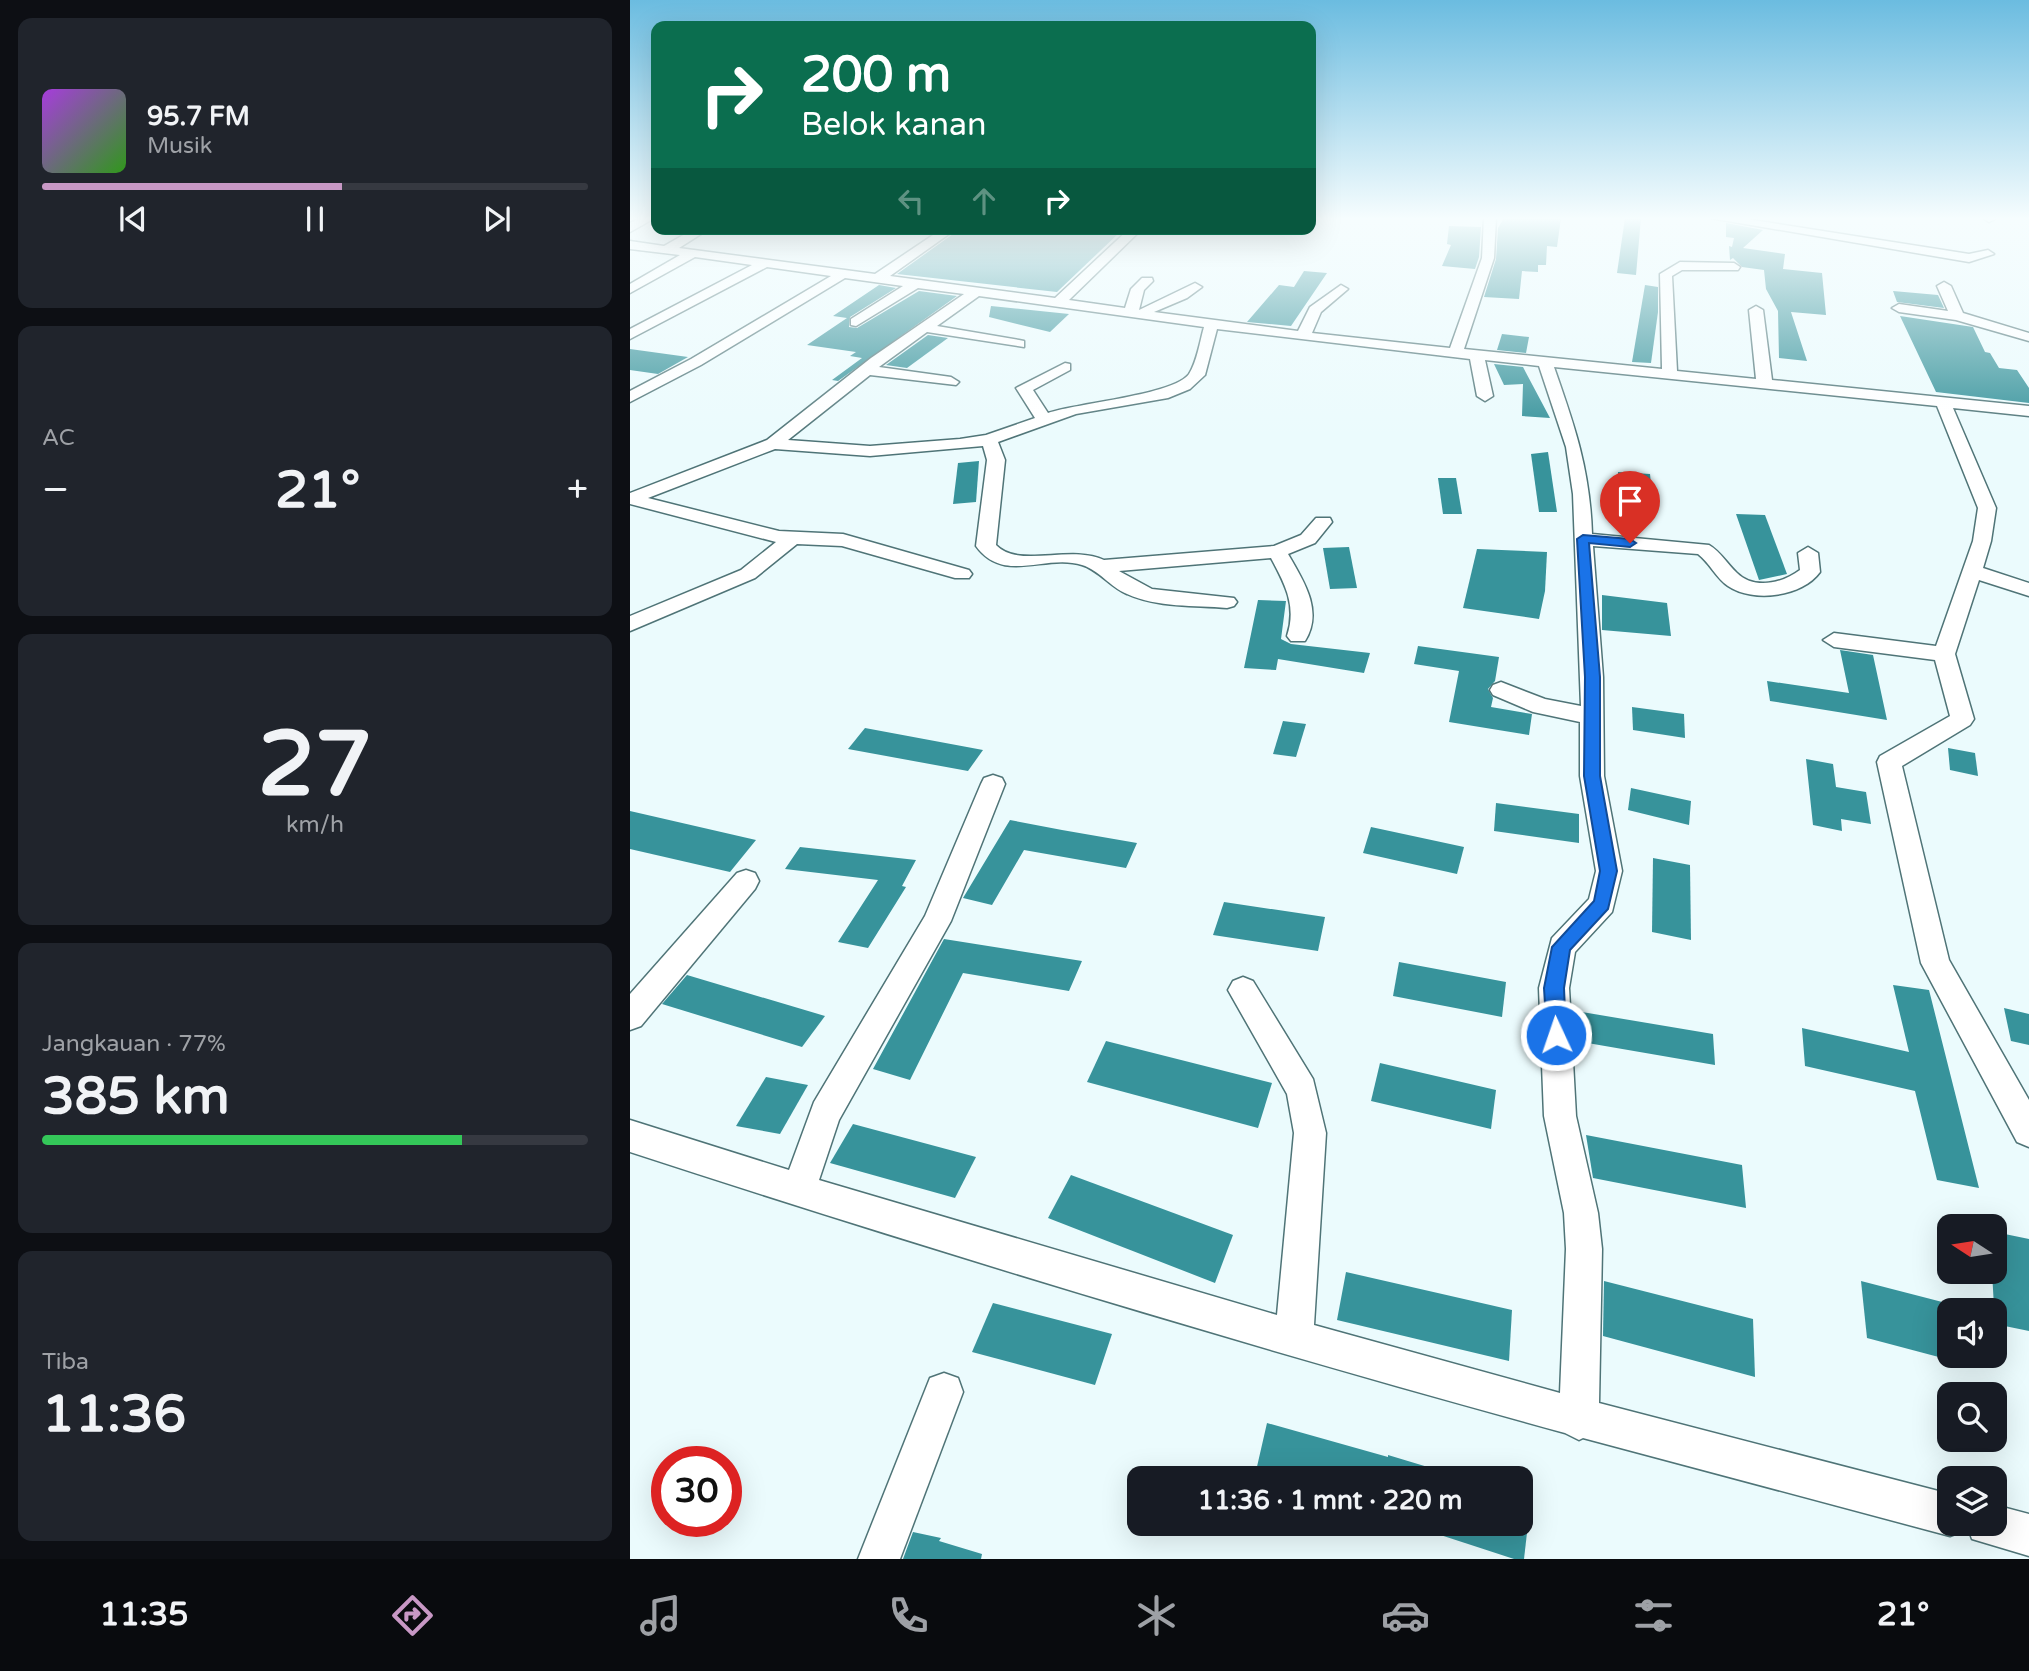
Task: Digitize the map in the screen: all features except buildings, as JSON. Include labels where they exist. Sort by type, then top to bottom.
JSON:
[{"type":"street","points":[[630,335],[714,291]]},
{"type":"street","points":[[630,397],[696,362],[815,291]]},
{"type":"street","points":[[856,322],[904,291]]},
{"type":"street","points":[[969,291],[1303,336],[2029,411]]},
{"type":"street","points":[[1058,303],[1071,291]]},
{"type":"street","points":[[1136,313],[1138,291]]},
{"type":"street","points":[[1136,313],[1181,298],[1190,291]]},
{"type":"street","points":[[1303,336],[1315,310],[1339,291]]},
{"type":"street","points":[[1455,353],[1477,291]]},
{"type":"street","points":[[1667,291],[1670,375]]},
{"type":"street","points":[[1946,291],[1957,316]]},
{"type":"street","points":[[630,499],[772,444],[871,367],[978,292]]},
{"type":"street","points":[[1899,309],[1957,316],[2029,337]]},
{"type":"street","points":[[1756,310],[1759,356],[1765,384]]},
{"type":"street","points":[[772,444],[870,451],[989,440],[1072,410],[1168,393],[1185,386],[1196,375],[1212,323]]},
{"type":"street","points":[[926,328],[1019,344]]},
{"type":"street","points":[[1476,355],[1485,396]]},
{"type":"street","points":[[1545,362],[1574,447],[1582,494],[1592,716],[1592,776],[1595,805],[1605,839],[1609,871],[1606,893],[1593,915],[1562,947],[1554,988],[1560,1116],[1581,1213],[1584,1249],[1579,1420]]},
{"type":"street","points":[[871,367],[877,373],[951,382]]},
{"type":"street","points":[[1044,420],[1024,388],[1065,367]]},
{"type":"street","points":[[1943,402],[1987,508],[1982,541],[1944,654],[1962,719],[1889,762],[1935,963],[2029,1131]]},
{"type":"street","points":[[989,440],[996,460],[986,546],[991,553],[1012,560],[1076,558],[1104,566],[1277,552],[1308,539],[1323,522]]},
{"type":"street","points":[[630,499],[792,538],[843,540],[961,574]]},
{"type":"street","points":[[630,624],[748,574],[792,538]]},
{"type":"street","points":[[1583,539],[1702,549],[1713,555],[1732,579],[1752,588],[1798,582],[1810,572],[1808,554]]},
{"type":"street","points":[[1277,552],[1298,592],[1305,614],[1298,636]]},
{"type":"street","points":[[1104,566],[1128,588],[1142,593],[1227,603]]},
{"type":"street","points":[[1972,571],[2029,590]]},
{"type":"street","points":[[1835,640],[1944,654]]},
{"type":"street","points":[[1501,690],[1541,706],[1592,716]]},
{"type":"street","points":[[799,1189],[825,1113],[937,921],[993,784]]},
{"type":"street","points":[[630,1016],[746,881]]},
{"type":"street","points":[[1243,990],[1302,1090],[1310,1133],[1294,1339]]},
{"type":"street","points":[[630,1136],[1294,1339],[1579,1420],[1937,1512]]},
{"type":"street","points":[[879,1559],[944,1392]]},
{"type":"street","points":[[2007,1529],[2029,1535]]},
{"type":"route","points":[[1556,1035],[1554,988],[1562,947],[1574,931],[1602,904],[1609,871],[1605,839],[1595,805],[1592,776],[1592,677],[1583,539],[1630,543]]}]
